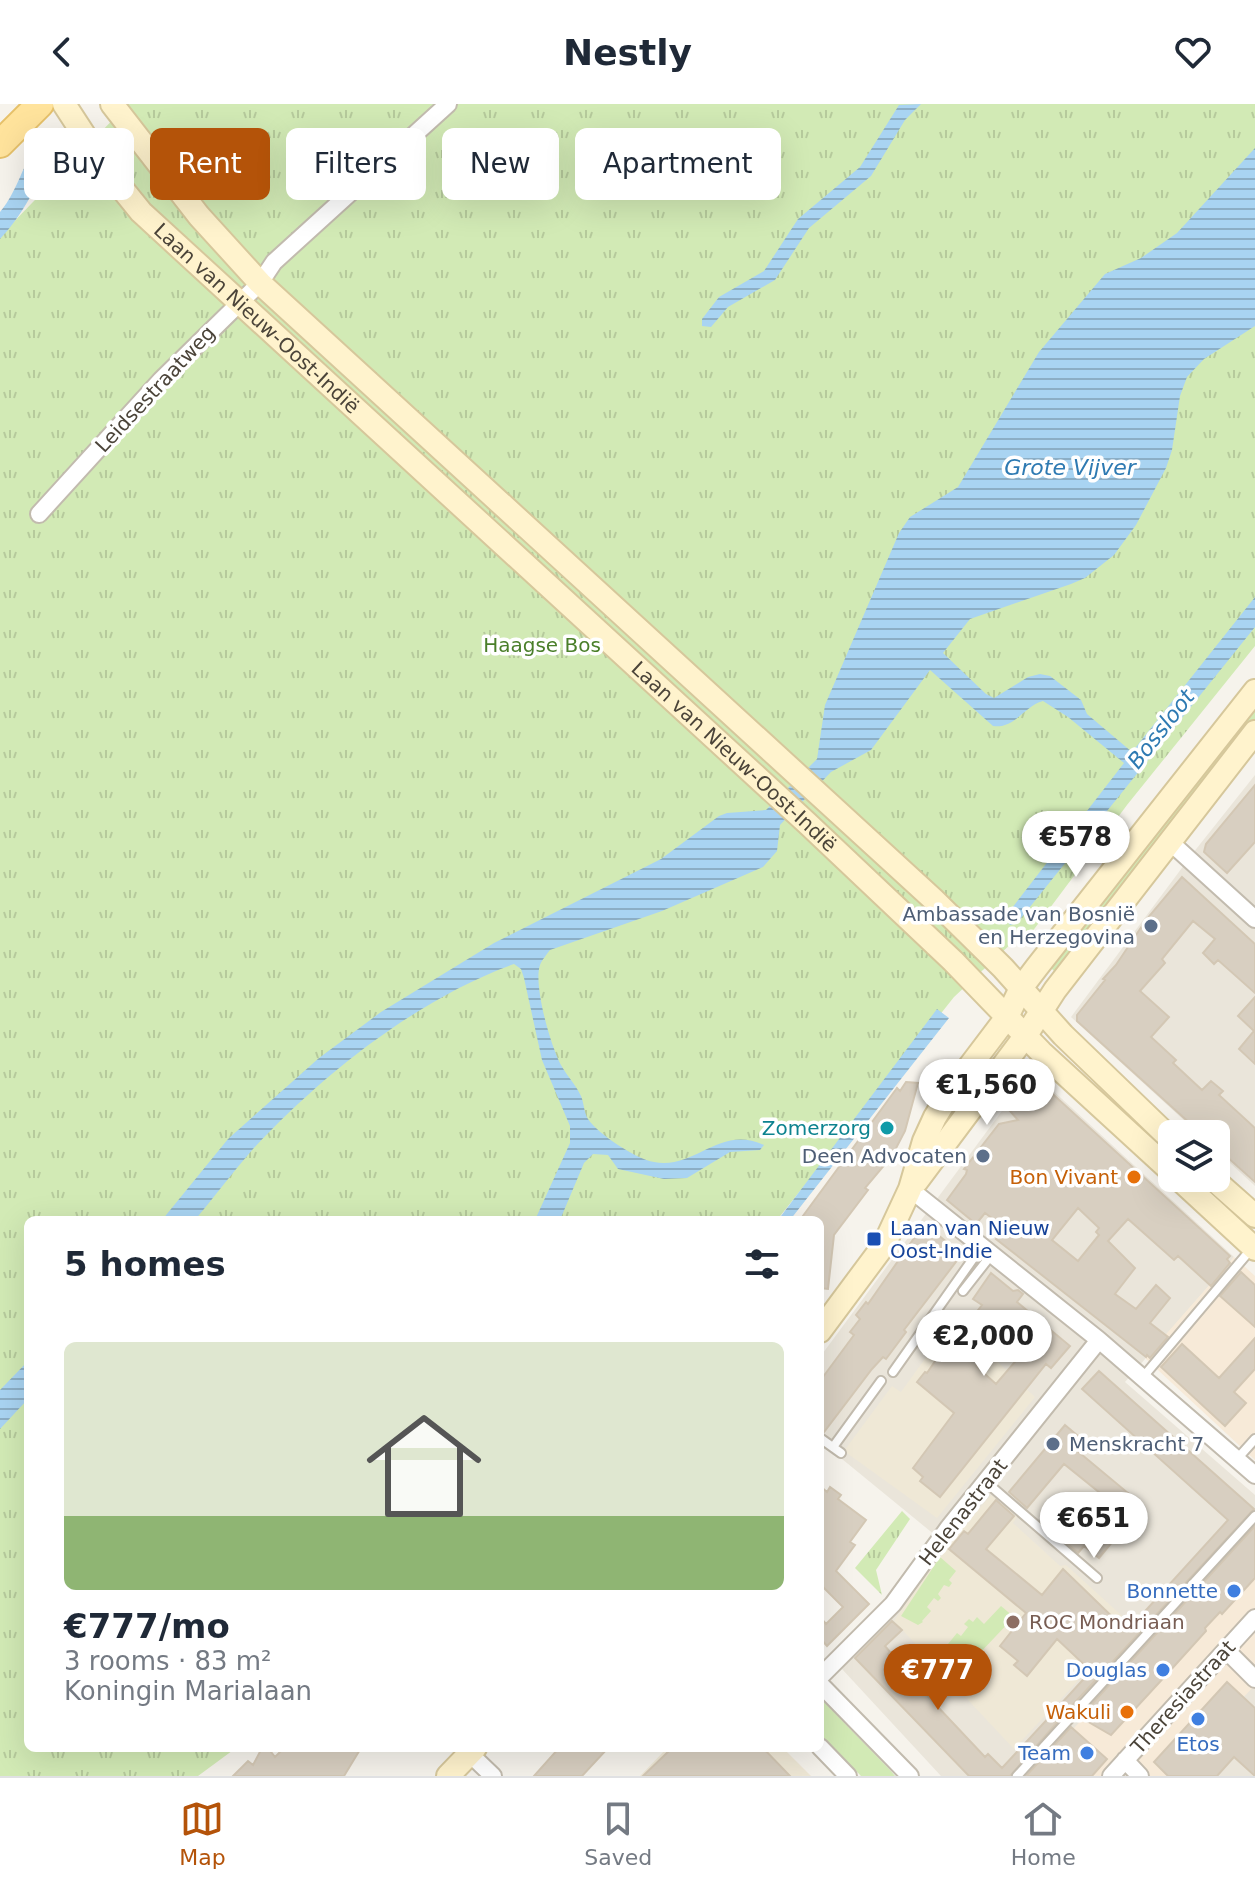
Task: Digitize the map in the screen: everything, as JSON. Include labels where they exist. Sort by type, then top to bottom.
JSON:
[{"type":"main road","points":[[0,144],[40,104]]},
{"type":"main road","name":"Laan van Nieuw-Oost-Indië","points":[[64,104],[107,170],[141,212],[807,823],[1158,1159]]},
{"type":"main road","name":"Laan van Nieuw-Oost-Indië","points":[[112,104],[199,216],[260,283],[933,899],[1158,1126]]},
{"type":"main road","points":[[824,1326],[884,1245],[910,1189],[924,1141],[951,1091],[1007,1017],[1021,988],[1255,691]]},
{"type":"main road","points":[[910,1189],[1026,1035],[1055,990],[1255,732]]},
{"type":"main road","points":[[1193,1192],[1254,1248]]},
{"type":"main road","points":[[1228,1192],[1255,1216]]},
{"type":"main road","points":[[448,1776],[471,1752]]},
{"type":"street","name":"Leidsestraatweg","points":[[39,514],[161,380],[260,283],[274,262],[448,104]]},
{"type":"street","points":[[1169,841],[1255,919]]},
{"type":"street","points":[[910,1189],[1099,1340],[1246,1467]]},
{"type":"street","name":"Helenastraat","points":[[824,1673],[893,1604],[1099,1340]]},
{"type":"street","name":"Theresiastraat","points":[[1111,1776],[1255,1618]]},
{"type":"street","points":[[1226,1650],[1255,1679]]},
{"type":"street","points":[[824,1688],[910,1776]]},
{"type":"street","points":[[824,1751],[848,1776]]},
{"type":"street","points":[[473,1752],[493,1776]]},
{"type":"street","points":[[1125,1760],[1140,1776]]},
{"type":"lane","points":[[1143,1377],[1254,1248]]},
{"type":"lane","points":[[963,1291],[987,1250]]},
{"type":"lane","points":[[893,1372],[987,1250]]},
{"type":"lane","points":[[824,1441],[837,1450],[881,1381]]},
{"type":"lane","points":[[1246,1467],[1255,1439]]},
{"type":"lane","points":[[986,1482],[1097,1578]]},
{"type":"lane","points":[[1017,1776],[1255,1516]]},
{"type":"shaded area","points":[[1255,775],[1255,1186],[1230,1163],[1230,1120],[1184,1120],[1071,1017]]},
{"type":"shaded area","points":[[1037,1076],[1158,1187],[1158,1192],[1163,1192],[1234,1257],[1125,1382],[1255,1495],[1255,1776],[941,1776],[842,1669],[897,1604],[941,1540],[824,1444],[824,1352],[1027,1077]]},
{"type":"shaded area","points":[[1234,1257],[1255,1276],[1255,1460],[1145,1358]]},
{"type":"shaded area","points":[[953,1320],[1035,1397],[937,1518],[844,1451],[892,1386],[901,1392]]},
{"type":"shaded area","name":"ROC Mondriaan","points":[[991,1495],[1017,1517],[1013,1523],[1060,1566],[1066,1565],[1131,1624],[1014,1749],[894,1621],[938,1557]]},
{"type":"shaded area","points":[[1255,1531],[1255,1685],[1171,1776],[1030,1776]]},
{"type":"shaded area","points":[[663,1752],[787,1752],[811,1776],[640,1776]]},
{"type":"green space","name":"Haagse Bos","points":[[128,104],[1255,104],[1255,646],[1127,805],[1026,940],[1013,942],[954,997],[780,1216],[24,1216],[24,1752],[231,1752],[198,1776],[0,1776],[0,236],[35,200],[134,200],[134,128],[105,128]]},
{"type":"green space","points":[[1255,703],[1255,719],[1057,974],[1049,966]]},
{"type":"green space","points":[[902,1511],[910,1519],[876,1570],[882,1595],[855,1568]]},
{"type":"green space","points":[[940,1557],[956,1571],[949,1580],[952,1583],[949,1587],[944,1585],[938,1594],[941,1598],[938,1601],[934,1598],[927,1607],[931,1611],[918,1625],[901,1616]]},
{"type":"green space","points":[[1001,1606],[1014,1617],[977,1656],[948,1644],[957,1633],[961,1636],[968,1627],[964,1624],[969,1619],[973,1622],[977,1617],[984,1624]]},
{"type":"green space","points":[[824,1702],[895,1776],[861,1776],[824,1738]]},
{"type":"water","points":[[921,104],[905,120],[871,176],[809,228],[775,280],[728,307],[711,327],[702,326],[702,319],[719,297],[764,271],[798,219],[860,167],[899,105]]},
{"type":"water","name":"Grote Vijver","points":[[1255,148],[1255,326],[1204,359],[1187,377],[1180,396],[1172,450],[1166,468],[1136,525],[1114,555],[1085,578],[970,619],[943,653],[994,698],[1028,677],[1040,674],[1050,676],[1081,700],[1087,714],[1132,752],[1255,597],[1255,627],[1017,923],[1010,925],[1005,917],[1124,763],[1068,717],[1043,701],[1007,724],[993,726],[930,670],[871,750],[831,772],[780,825],[777,851],[763,867],[662,911],[550,950],[540,965],[541,1001],[553,1045],[561,1065],[581,1096],[587,1117],[600,1132],[628,1151],[654,1162],[683,1160],[734,1140],[764,1145],[760,1150],[730,1152],[687,1178],[664,1179],[618,1169],[608,1155],[593,1154],[584,1163],[562,1216],[537,1216],[570,1143],[570,1126],[542,1060],[521,969],[514,964],[442,997],[373,1042],[280,1121],[198,1216],[165,1216],[228,1139],[319,1058],[381,1012],[494,943],[661,859],[719,816],[766,810],[817,759],[825,705],[899,533],[910,517],[958,487],[1039,352],[1105,274],[1141,258],[1177,233]]},
{"type":"water","points":[[24,170],[24,200],[28,200],[0,239],[0,212]]},
{"type":"water","points":[[937,1009],[949,1018],[793,1216],[781,1216]]},
{"type":"water","points":[[24,1365],[24,1403],[0,1429],[0,1390]]},
{"type":"building","points":[[1255,785],[1255,842],[1227,873],[1204,852],[1206,844]]},
{"type":"building","points":[[1182,877],[1255,944],[1255,993],[1218,960],[1214,964],[1203,953],[1215,939],[1193,921],[1162,959],[1165,963],[1140,991],[1169,1017],[1151,1037],[1202,1090],[1211,1081],[1223,1091],[1219,1095],[1255,1128],[1255,1182],[1230,1160],[1230,1120],[1186,1120],[1077,1021],[1077,1015],[1146,920]]},
{"type":"building","points":[[1255,997],[1255,1064],[1239,1049],[1254,1031],[1238,1016]]},
{"type":"building","points":[[1034,1077],[1230,1256],[1227,1259],[1230,1263],[1211,1286],[1178,1256],[1174,1260],[1128,1219],[1108,1241],[1135,1268],[1115,1294],[1136,1309],[1156,1285],[1170,1298],[1150,1323],[1168,1337],[1150,1358],[996,1239],[1005,1228],[985,1213],[976,1224],[947,1200],[966,1174],[967,1170],[964,1169],[999,1124],[1018,1120],[1009,1110]],"holes":[[[1078,1208],[1099,1228],[1096,1232],[1099,1235],[1078,1261],[1052,1240]]]},
{"type":"building","points":[[906,1082],[918,1083],[905,1131],[892,1156],[865,1188],[868,1190],[834,1235],[828,1289],[824,1288],[824,1216],[803,1216],[897,1088],[900,1091]]},
{"type":"building","points":[[924,1224],[962,1254],[904,1330],[906,1332],[886,1359],[883,1357],[872,1369],[824,1432],[824,1376],[854,1335],[850,1332],[860,1319],[856,1315],[866,1302],[868,1304]]},
{"type":"building","points":[[1241,1272],[1255,1285],[1255,1327],[1220,1296]]},
{"type":"building","points":[[991,1273],[1013,1291],[1023,1294],[1017,1302],[1070,1346],[1051,1368],[1046,1364],[940,1497],[920,1481],[923,1477],[913,1468],[954,1413],[917,1382],[940,1354],[943,1355],[948,1345],[952,1348],[975,1322],[971,1319],[982,1305],[973,1299]],"holes":[[[1004,1330],[1026,1349],[996,1384],[976,1366]]]},
{"type":"building","points":[[1255,1338],[1255,1369],[1234,1392],[1246,1403],[1225,1426],[1161,1367],[1182,1344],[1219,1378]]},
{"type":"building","points":[[1099,1371],[1254,1509],[1068,1710],[1059,1706],[1091,1671],[1057,1639],[1027,1676],[1014,1665],[1018,1661],[1000,1646],[1026,1613],[949,1549],[964,1531],[968,1534],[996,1500],[1014,1516],[986,1549],[1042,1595],[1063,1569],[1127,1631],[1228,1520],[1082,1389]]},
{"type":"building","points":[[1065,1425],[1084,1441],[1075,1449],[1128,1493],[1117,1506],[1132,1518],[1099,1558],[1084,1546],[1078,1553],[1062,1539],[1100,1493],[1064,1464],[1027,1508],[1009,1492]]},
{"type":"building","points":[[830,1487],[841,1495],[838,1499],[866,1520],[850,1542],[855,1545],[836,1571],[869,1604],[827,1646],[824,1643],[824,1622],[826,1624],[843,1607],[824,1588],[824,1489],[827,1492]]},
{"type":"building","points":[[1255,1526],[1255,1578],[1205,1628],[1206,1631],[1168,1673],[1111,1735],[1080,1717]]},
{"type":"building","points":[[892,1621],[902,1630],[885,1646],[890,1652],[888,1654],[985,1757],[988,1754],[1002,1768],[1054,1712],[1061,1718],[1010,1776],[969,1776],[855,1658]]},
{"type":"building","points":[[1227,1682],[1255,1708],[1255,1776],[1234,1757],[1217,1776],[1168,1776],[1154,1762]]},
{"type":"building","points":[[1071,1727],[1107,1759],[1092,1776],[1026,1776]]},
{"type":"building","points":[[260,1752],[271,1752],[275,1757],[280,1752],[359,1752],[344,1776],[233,1776],[248,1761],[253,1765]]},
{"type":"building","points":[[555,1752],[604,1752],[582,1776],[534,1776]]},
{"type":"building","points":[[668,1752],[767,1752],[790,1776],[643,1776]]},
{"type":"place","name":"Ambassade van Bosnië en Herzegovina","points":[[1151,926]]},
{"type":"place","name":"Zomerzorg","points":[[887,1128]]},
{"type":"place","name":"Deen Advocaten","points":[[983,1156]]},
{"type":"place","name":"Bon Vivant","points":[[1134,1177]]},
{"type":"place","name":"Laan van Nieuw Oost-Indie","points":[[874,1239]]},
{"type":"place","name":"Menskracht 7","points":[[1053,1444]]},
{"type":"place","name":"Bonnette","points":[[1234,1591]]},
{"type":"place","name":"ROC Mondriaan","points":[[1013,1622]]},
{"type":"place","name":"Douglas","points":[[1163,1670]]},
{"type":"place","name":"Wakuli","points":[[1127,1712]]},
{"type":"place","name":"Etos","points":[[1198,1719]]},
{"type":"place","name":"Team","points":[[1087,1753]]},
{"type":"water label","name":"Bossloot","points":[[1161,729]]}]
